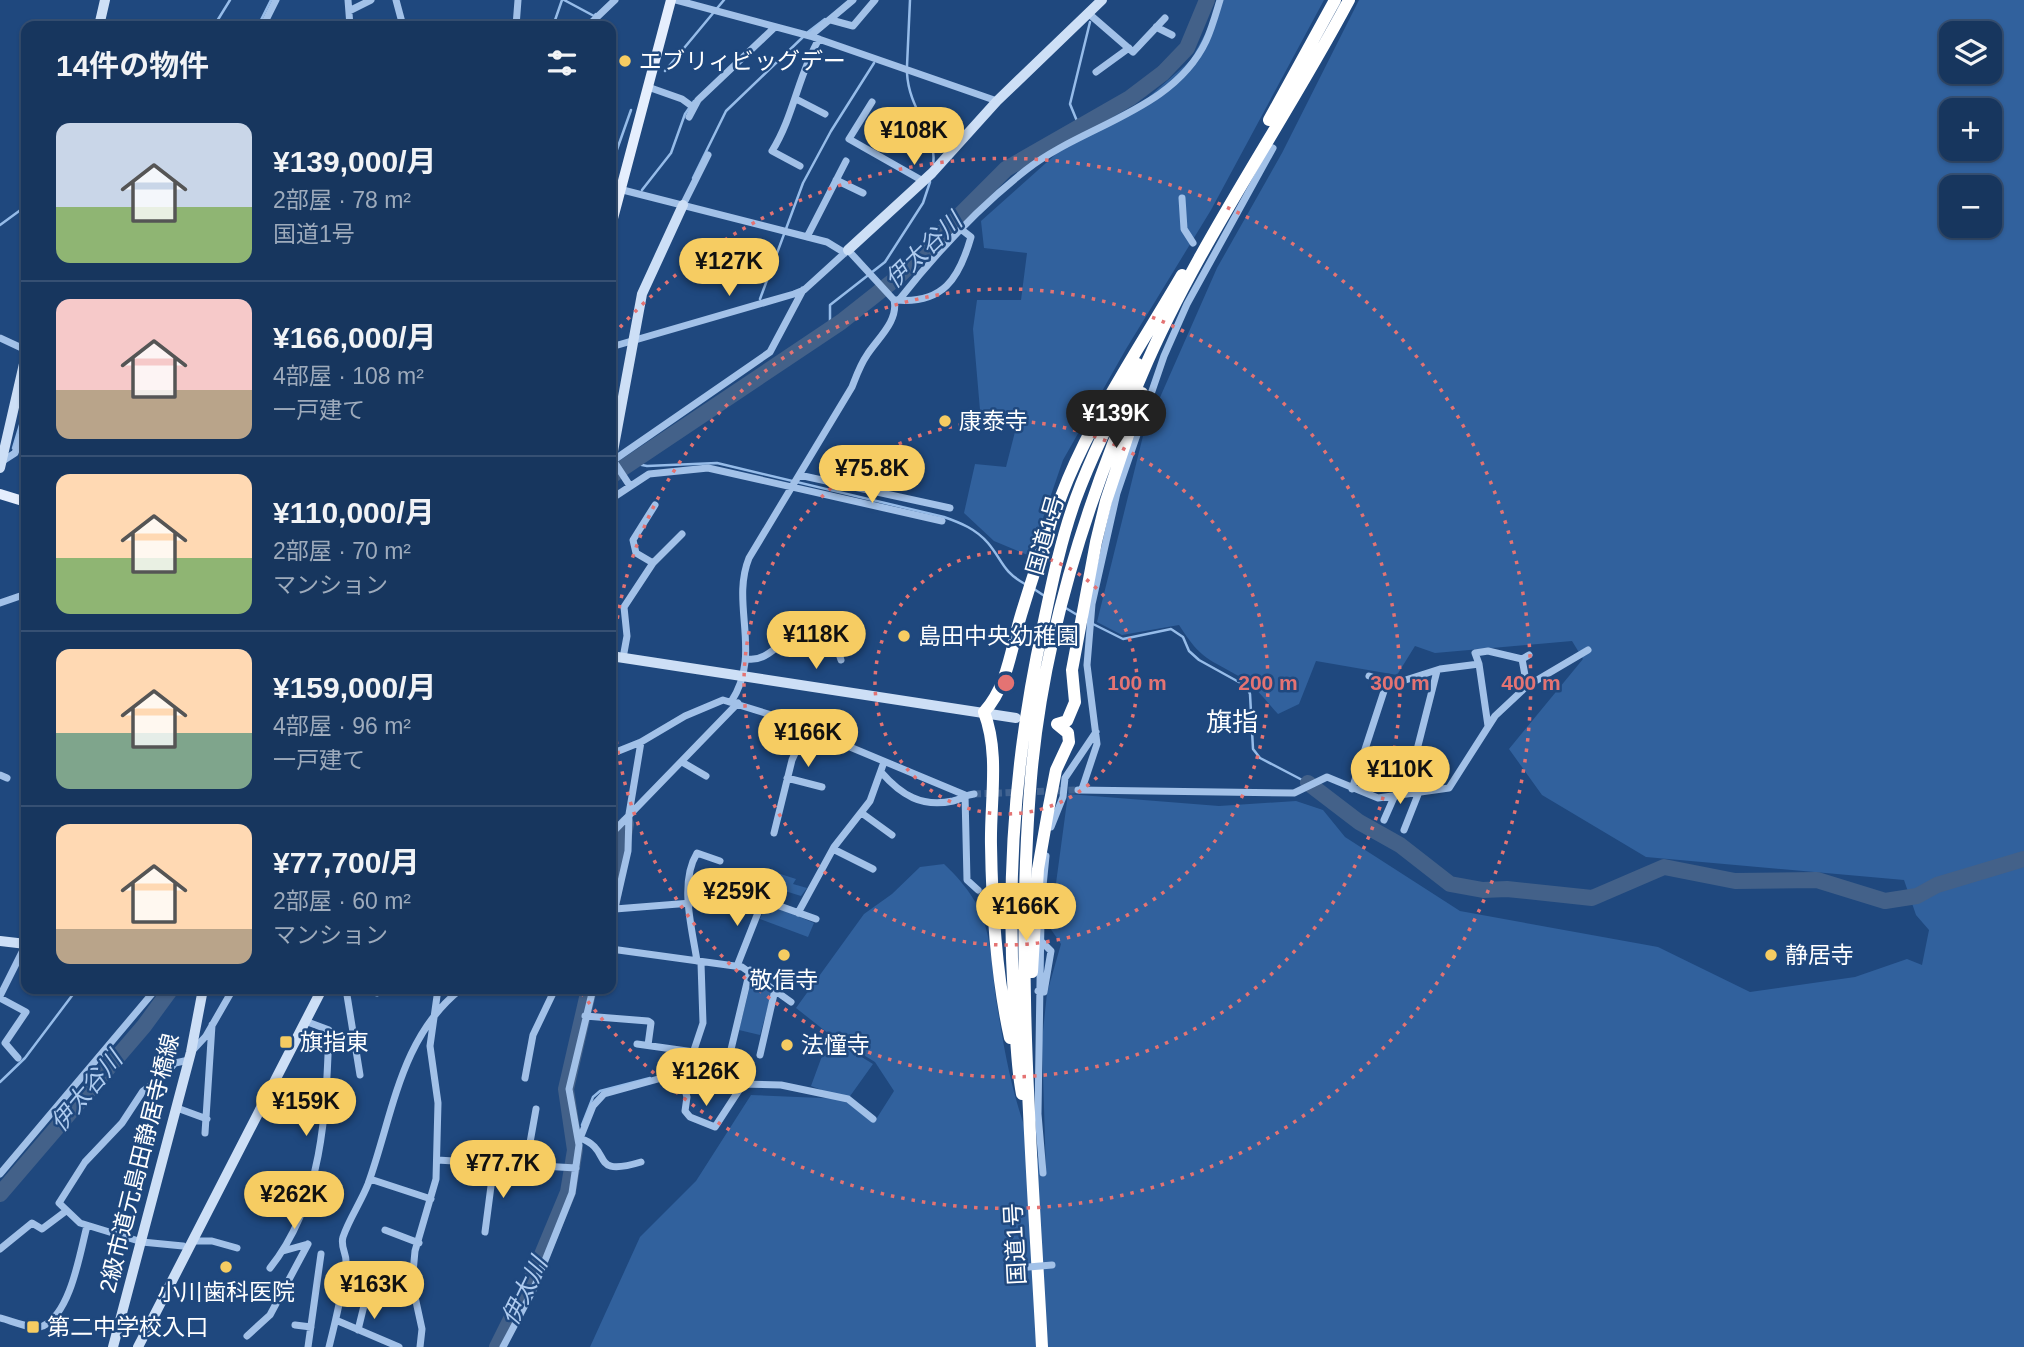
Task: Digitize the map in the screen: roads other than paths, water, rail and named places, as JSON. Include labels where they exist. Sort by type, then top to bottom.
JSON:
[{"type":"highway","name":"国道1号","points":[[1042,1347],[1031,1139],[1011,957],[1012,856],[1017,779],[1038,651],[1054,575],[1076,499],[1103,434],[1182,275],[1335,0]]},
{"type":"highway","name":"国道1号","points":[[1023,1076],[1024,887],[1031,775],[1051,651],[1091,503],[1132,396],[1207,243],[1349,0]]},
{"type":"highway","points":[[1023,1076],[1000,992],[991,847],[993,748],[984,712],[998,697],[1024,604],[1067,481],[1087,438],[1182,275]]},
{"type":"highway","points":[[1023,1076],[1038,869],[1056,770],[1069,741],[1068,733],[1052,723],[1068,721],[1072,713],[1072,670],[1096,542],[1114,478],[1165,325]]},
{"type":"main road","points":[[616,181],[648,87],[673,0]]},
{"type":"main road","points":[[0,494],[21,500]]},
{"type":"street","points":[[100,21],[105,0]]},
{"type":"street","points":[[266,21],[276,0]]},
{"type":"street","points":[[348,0],[350,21]]},
{"type":"street","points":[[349,11],[371,0]]},
{"type":"street","points":[[396,0],[402,21]]},
{"type":"street","points":[[516,21],[518,0]]},
{"type":"street","points":[[593,21],[615,0]]},
{"type":"street","points":[[673,0],[810,36],[997,101]]},
{"type":"street","points":[[810,36],[853,0]]},
{"type":"street","points":[[831,20],[853,26],[875,0]]},
{"type":"street","points":[[616,828],[682,762],[735,702],[747,659],[742,576],[791,487],[852,387],[865,358],[895,313],[895,299],[962,230],[1026,170],[1055,149],[1154,99],[1171,86],[1189,67],[1207,40],[1220,0]]},
{"type":"street","points":[[616,458],[770,352],[803,290],[923,181],[997,101],[1095,4],[1133,52],[1165,18]]},
{"type":"street","points":[[689,117],[693,107],[775,27]]},
{"type":"street","points":[[1156,27],[1172,35]]},
{"type":"street","points":[[800,166],[772,151],[783,134],[808,58],[819,39]]},
{"type":"street","points":[[1096,72],[1129,48]]},
{"type":"street","points":[[648,87],[668,93],[693,107]]},
{"type":"street","points":[[796,99],[825,114]]},
{"type":"street","points":[[872,102],[849,139],[923,181]]},
{"type":"street","points":[[1273,148],[1213,251],[1164,356],[1107,531],[1092,604],[1087,665],[1097,744],[1079,790],[1294,793],[1326,777],[1378,798],[1449,788],[1495,716],[1527,686],[1588,650]]},
{"type":"street","points":[[616,438],[642,294],[708,155]]},
{"type":"street","points":[[807,237],[846,161]]},
{"type":"street","points":[[836,180],[863,193]]},
{"type":"street","points":[[616,188],[833,244],[846,252],[895,299],[920,300],[933,296],[955,278],[964,262],[971,237],[962,230]]},
{"type":"street","points":[[1182,198],[1184,229],[1193,243]]},
{"type":"street","points":[[616,346],[803,290]]},
{"type":"street","points":[[0,338],[21,350]]},
{"type":"street","points":[[1,465],[21,375]]},
{"type":"street","points":[[1,465],[15,453],[21,436]]},
{"type":"street","points":[[616,467],[630,486]]},
{"type":"street","points":[[616,496],[649,474],[666,470],[708,468],[942,521]]},
{"type":"street","points":[[799,475],[950,508]]},
{"type":"street","points":[[653,563],[636,552],[633,540],[655,505]]},
{"type":"street","points":[[623,658],[627,636],[624,607],[653,563],[682,534]]},
{"type":"street","points":[[0,603],[21,596]]},
{"type":"street","points":[[747,659],[762,658],[787,636],[801,630],[833,635],[841,660]]},
{"type":"street","points":[[1488,728],[1475,653],[1488,651],[1525,657],[1527,686]]},
{"type":"street","points":[[616,657],[1016,718]]},
{"type":"street","points":[[1368,676],[1393,684],[1437,671],[1479,664]]},
{"type":"street","points":[[1406,793],[1437,671]]},
{"type":"street","points":[[1352,789],[1387,682]]},
{"type":"street","points":[[616,752],[641,743],[713,702],[735,702],[965,796]]},
{"type":"street","points":[[774,833],[787,778],[806,729]]},
{"type":"street","points":[[1043,1173],[1038,1114],[1038,991],[1042,890],[1051,822],[1063,797],[1065,778],[1096,732]]},
{"type":"street","points":[[616,905],[628,851],[629,814],[641,743]]},
{"type":"street","points":[[682,762],[706,776]]},
{"type":"street","points":[[797,913],[833,849],[863,814],[884,762]]},
{"type":"street","points":[[881,772],[894,787],[918,802],[944,803],[974,794]]},
{"type":"street","points":[[787,778],[822,786]]},
{"type":"street","points":[[1404,830],[1419,792]]},
{"type":"street","points":[[1384,820],[1395,795]]},
{"type":"street","points":[[965,796],[967,880],[978,890]]},
{"type":"street","points":[[863,814],[892,835]]},
{"type":"street","points":[[833,849],[873,869]]},
{"type":"street","points":[[720,861],[697,853],[689,873],[689,901],[699,962],[703,1023],[694,1052],[683,1072],[687,1097],[685,1111],[690,1117],[715,1127],[744,1084]]},
{"type":"street","points":[[616,909],[689,901],[729,900],[746,894],[816,919]]},
{"type":"street","points":[[737,966],[763,900]]},
{"type":"street","points":[[0,941],[21,943]]},
{"type":"street","points":[[1038,991],[1044,992],[1051,951],[1042,943]]},
{"type":"street","points":[[616,950],[737,966],[750,970],[791,1002]]},
{"type":"street","points":[[18,1058],[5,1043],[26,1012],[0,997],[21,954]]},
{"type":"street","points":[[716,1074],[728,1062],[750,970]]},
{"type":"street","points":[[760,1055],[775,990]]},
{"type":"street","points":[[0,1174],[152,994]]},
{"type":"street","name":"2級市道元島田静居寺橋線","points":[[113,1347],[177,1108],[202,994]]},
{"type":"street","points":[[230,994],[190,1056],[175,1062],[162,1078],[143,1091],[122,1123],[85,1162],[59,1203],[80,1223],[142,1242],[212,1241],[237,1248]]},
{"type":"street","points":[[138,1347],[188,1243],[319,994]]},
{"type":"street","points":[[347,994],[360,1057],[360,1074]]},
{"type":"street","points":[[419,1347],[422,1329],[412,1283],[437,1160],[438,1102],[430,1046],[437,994]]},
{"type":"street","points":[[329,1347],[338,1321],[347,1259],[342,1239],[370,1179],[391,1105],[418,1037],[435,1013],[456,994]]},
{"type":"street","points":[[525,1078],[533,1035],[553,994]]},
{"type":"street","points":[[580,1140],[569,1089],[592,994]]},
{"type":"street","points":[[586,1016],[648,1021],[651,1023],[648,1045]]},
{"type":"street","points":[[270,1268],[283,1251],[316,1174],[329,1030],[305,1021]]},
{"type":"street","points":[[205,1133],[212,1025]]},
{"type":"street","points":[[638,1044],[694,1052]]},
{"type":"street","points":[[503,1347],[534,1288],[567,1208],[580,1140],[593,1106],[604,1094],[683,1072],[716,1074],[744,1084],[781,1085],[848,1099],[873,1119]]},
{"type":"street","points":[[177,1108],[207,1119]]},
{"type":"street","points":[[526,1165],[536,1109]]},
{"type":"street","points":[[580,1140],[587,1140],[609,1168],[617,1169],[641,1162]]},
{"type":"street","points":[[437,1160],[576,1168]]},
{"type":"street","points":[[485,1232],[494,1163]]},
{"type":"street","points":[[370,1179],[431,1199]]},
{"type":"street","points":[[288,1188],[309,1194]]},
{"type":"street","points":[[0,1249],[32,1223],[41,1229],[66,1210]]},
{"type":"street","points":[[0,1318],[36,1327],[44,1326],[56,1314],[76,1271],[87,1226]]},
{"type":"street","points":[[385,1230],[419,1243]]},
{"type":"street","points":[[247,1336],[270,1315],[308,1244],[283,1251]]},
{"type":"street","points":[[308,1347],[321,1254]]},
{"type":"street","points":[[1017,1268],[1052,1265]]},
{"type":"street","points":[[358,1330],[372,1273]]},
{"type":"street","points":[[338,1321],[399,1347]]},
{"type":"street","points":[[295,1325],[311,1326]]},
{"type":"waterway","points":[[217,21],[230,0]]},
{"type":"waterway","points":[[260,21],[271,0]]},
{"type":"waterway","points":[[555,21],[562,0]]},
{"type":"waterway","points":[[564,0],[594,16],[596,14]]},
{"type":"waterway","points":[[665,71],[724,0]]},
{"type":"waterway","points":[[907,66],[910,0]]},
{"type":"waterway","name":"伊太谷川","points":[[616,473],[841,322],[898,277],[1006,169],[1130,98],[1163,73],[1187,48],[1207,0]]},
{"type":"waterway","points":[[808,32],[825,19]]},
{"type":"waterway","points":[[1079,126],[1070,104],[1090,22]]},
{"type":"waterway","points":[[693,178],[726,111],[803,37]]},
{"type":"waterway","points":[[760,299],[803,183],[831,131],[874,63]]},
{"type":"waterway","points":[[907,73],[913,99],[931,142],[933,165]]},
{"type":"waterway","points":[[642,190],[671,153],[685,114],[694,101]]},
{"type":"waterway","points":[[616,152],[631,110]]},
{"type":"waterway","points":[[830,330],[830,305],[885,262],[923,203],[930,182]]},
{"type":"waterway","points":[[0,225],[21,210]]},
{"type":"waterway","points":[[13,448],[21,422]]},
{"type":"waterway","points":[[632,463],[647,466],[717,463],[944,517],[978,534],[988,543],[1007,570],[1025,584]]},
{"type":"waterway","points":[[1034,589],[1046,597]]},
{"type":"waterway","points":[[1064,607],[1079,616]]},
{"type":"waterway","points":[[1091,623],[1123,639],[1171,629],[1183,637],[1189,651],[1199,660],[1246,686],[1250,694],[1253,749],[1260,758],[1308,783]]},
{"type":"waterway","points":[[1308,783],[1359,822],[1400,845],[1450,884],[1483,890],[1507,889],[1592,898],[1664,867],[1735,881],[1817,880],[1885,901],[1917,896],[1937,885],[2024,859]]},
{"type":"waterway","points":[[616,880],[626,824]]},
{"type":"waterway","points":[[0,1082],[25,1058],[73,994]]},
{"type":"waterway","name":"伊太谷川","points":[[0,1194],[144,1026],[167,994]]},
{"type":"waterway","name":"伊太川","points":[[497,1347],[536,1269],[568,1192],[575,1150],[566,1089],[588,994]]},
{"type":"waterway","points":[[582,1125],[593,1097],[600,1091],[650,1078]]},
{"type":"tunnel","points":[[974,794],[1077,790]]},
{"type":"tunnel","points":[[978,890],[1026,930]]},
{"type":"place","name":"エブリィビッグデー","points":[[625,61]]},
{"type":"place","name":"康泰寺","points":[[945,421]]},
{"type":"place","name":"島田中央幼稚園","points":[[904,636]]},
{"type":"place","name":"敬信寺","points":[[784,955]]},
{"type":"place","name":"静居寺","points":[[1771,955]]},
{"type":"place","name":"旗指東","points":[[286,1042]]},
{"type":"place","name":"法憧寺","points":[[787,1045]]},
{"type":"place","name":"小川歯科医院","points":[[226,1267]]},
{"type":"place","name":"第二中学校入口","points":[[33,1327]]},
{"type":"district","name":"旗指","points":[[1232,722]]}]
